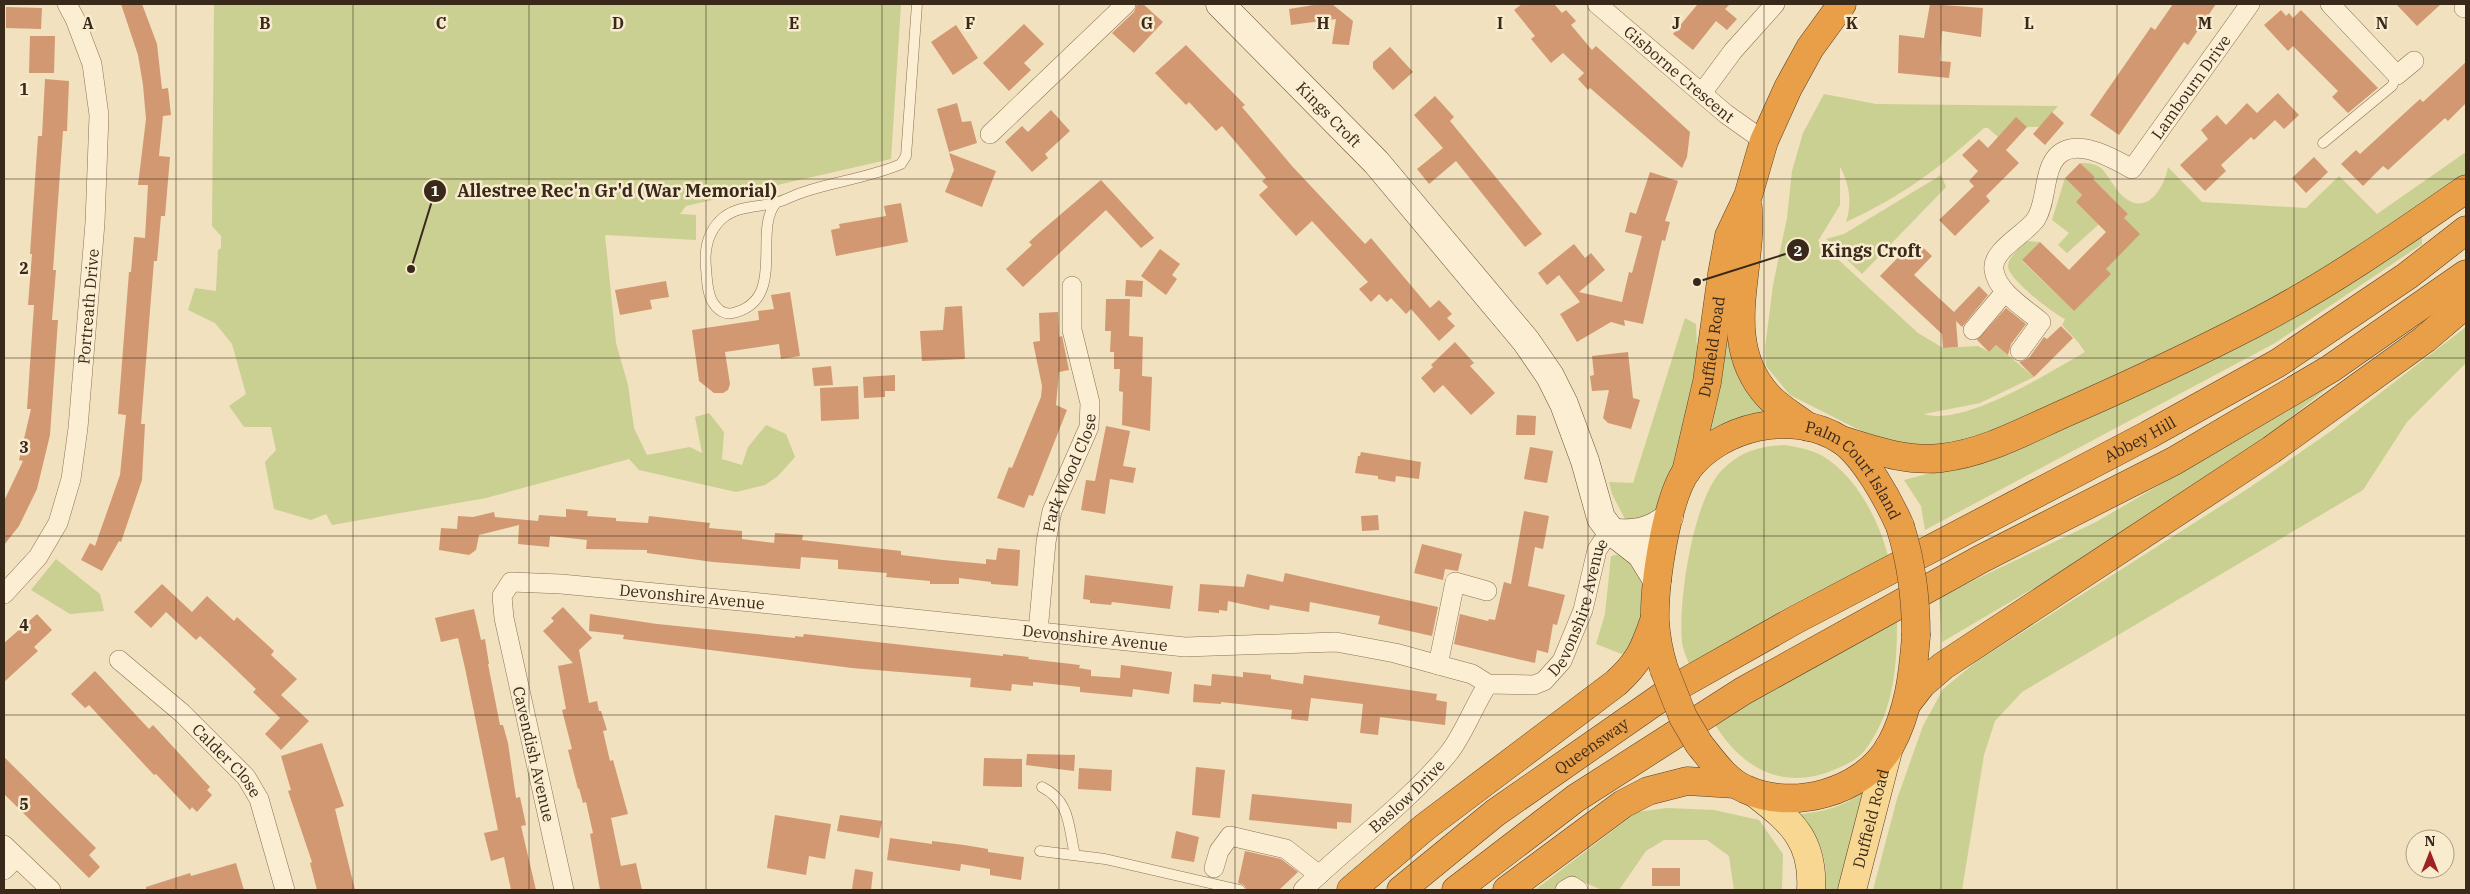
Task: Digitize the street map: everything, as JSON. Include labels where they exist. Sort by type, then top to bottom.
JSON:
[{"type":"highway","name":"Duffield Road","points":[[1686,472],[1707,382],[1729,236],[1748,196],[1764,141],[1788,88],[1810,48],[1842,4]]},
{"type":"highway","points":[[1842,440],[1896,456],[1939,458],[1983,448],[2021,433],[2126,386],[2254,324],[2382,248],[2466,189]]},
{"type":"highway","name":"Duffield Road","points":[[1748,196],[1748,238],[1740,307],[1740,327],[1748,366],[1769,397],[1808,427]]},
{"type":"highway","name":"Abbey Hill","points":[[1794,620],[2148,435],[2278,363],[2407,276],[2466,230]]},
{"type":"highway","points":[[1456,890],[1583,793],[1735,696],[1981,559],[2174,461],[2330,369],[2466,274]]},
{"type":"highway","points":[[1908,702],[1922,684],[1943,666],[2271,450],[2425,339],[2466,304]]},
{"type":"highway","name":"Palm Court Island","points":[[1770,425],[1808,427],[1842,440],[1875,479],[1888,499],[1900,526],[1914,576],[1916,636],[1908,702],[1889,747],[1880,760],[1858,778],[1822,794],[1793,799],[1746,789],[1699,744],[1683,717],[1664,669],[1655,619],[1657,580],[1669,517],[1686,472],[1712,445],[1752,428],[1770,425]]},
{"type":"highway","points":[[1351,890],[1432,821],[1616,683],[1635,666],[1655,619]]},
{"type":"highway","name":"Queensway","points":[[1401,890],[1495,813],[1546,776],[1673,689],[1794,620]]},
{"type":"highway","points":[[1507,890],[1623,804],[1648,791],[1687,781],[1746,789]]},
{"type":"main road","name":"Duffield Road","points":[[1852,890],[1889,747]]},
{"type":"main road","points":[[1746,789],[1783,815],[1803,840],[1809,854],[1811,890]]},
{"type":"street","name":"Portreath Drive","points":[[4,594],[38,557],[52,536],[65,505],[75,456],[94,223],[99,115],[92,64],[75,19],[67,4]]},
{"type":"street","points":[[990,134],[1126,4]]},
{"type":"street","name":"Kings Croft","points":[[1220,4],[1376,162],[1526,341],[1550,376],[1564,404],[1585,461],[1601,518],[1613,531],[1641,554],[1657,580]]},
{"type":"street","name":"Gisborne Crescent","points":[[1597,4],[1702,93],[1764,141]]},
{"type":"street","points":[[1702,93],[1733,51],[1775,4]]},
{"type":"street","name":"Lambourn Drive","points":[[2006,292],[1996,279],[1995,261],[1998,255],[2035,220],[2041,210],[2048,172],[2059,155],[2076,148],[2096,150],[2132,169],[2250,4]]},
{"type":"street","points":[[2330,4],[2396,75],[2414,61]]},
{"type":"street","name":"Park Wood Close","points":[[1038,632],[1046,542],[1052,511],[1089,427],[1090,403],[1072,330],[1072,286]]},
{"type":"street","points":[[1972,330],[2006,292],[2041,322],[2020,350]]},
{"type":"street","points":[[1613,531],[1644,531],[1654,528],[1669,517]]},
{"type":"street","name":"Devonshire Avenue","points":[[504,618],[502,596],[511,582],[534,582],[1185,648],[1336,642],[1395,653],[1472,674],[1488,684],[1534,685],[1544,681],[1562,661],[1586,601],[1597,550],[1613,531]]},
{"type":"street","points":[[1438,665],[1455,582],[1487,591]]},
{"type":"street","name":"Cavendish Avenue","points":[[504,618],[564,890]]},
{"type":"street","name":"Calder Close","points":[[119,660],[182,713],[246,777],[259,799],[285,890]]},
{"type":"street","name":"Baslow Drive","points":[[1303,890],[1434,769],[1454,745],[1470,712],[1488,684]]},
{"type":"street","points":[[1214,868],[1219,851],[1230,831],[1286,849],[1319,875]]},
{"type":"street","points":[[8,858],[51,890]]},
{"type":"street","points":[[1565,890],[1572,886],[1578,890]]},
{"type":"lane","points":[[776,202],[770,209],[767,224],[765,275],[757,298],[740,311],[730,314],[718,310],[711,301],[704,256],[706,241],[723,218],[734,211],[776,202],[807,191],[901,164],[906,156],[917,4]]},
{"type":"lane","points":[[2323,144],[2392,86],[2396,75]]},
{"type":"lane","points":[[1042,787],[1060,801],[1066,812],[1075,855]]},
{"type":"lane","points":[[1040,851],[1123,862],[1240,890]]},
{"type":"green space","points":[[214,4],[901,4],[891,159],[686,206],[680,214],[696,215],[696,240],[605,235],[616,343],[628,385],[634,428],[647,455],[690,447],[702,453],[695,417],[709,413],[724,432],[722,459],[742,465],[748,447],[766,425],[786,434],[795,457],[778,476],[765,485],[736,492],[639,470],[629,459],[486,498],[332,525],[326,514],[311,520],[274,509],[265,462],[276,450],[271,427],[244,427],[229,406],[246,394],[232,344],[215,323],[188,310],[195,288],[216,291],[218,250],[221,248],[221,236],[212,226]]},
{"type":"green space","points":[[1824,94],[1876,104],[2058,106],[2039,127],[2027,127],[2016,118],[1998,137],[1988,128],[1984,128],[1935,169],[1902,192],[1846,222],[1849,194],[1846,180],[1840,167],[1840,205],[1818,241],[1918,333],[1943,348],[1978,346],[1989,352],[1996,345],[2034,377],[1980,403],[1924,414],[1941,416],[1961,413],[1983,405],[2029,384],[2085,352],[2062,325],[2065,319],[2023,287],[2010,272],[2008,266],[2012,256],[2026,241],[2040,242],[2022,261],[2074,311],[2106,269],[2124,218],[2128,214],[2080,163],[2092,164],[2101,168],[2121,195],[2133,203],[2148,201],[2154,196],[2163,182],[2168,167],[2202,202],[2306,208],[2339,176],[2377,214],[2466,152],[2466,179],[2247,317],[2011,427],[1928,449],[1891,446],[1790,395],[1766,366],[1765,348],[1773,285],[1787,218],[1792,171],[1803,133]]},
{"type":"green space","points":[[1941,175],[1946,187],[1862,274],[1826,239],[1844,234]]},
{"type":"green space","points":[[2065,178],[2082,195],[2076,202],[2099,224],[2067,253],[2058,245],[2069,233],[2052,220]]},
{"type":"green space","points":[[2422,232],[2422,244],[2275,343],[1925,530],[1921,506],[1904,480],[1990,458]]},
{"type":"green space","points":[[1728,309],[1774,413],[1714,435],[1707,431]]},
{"type":"green space","points":[[1685,318],[1696,324],[1698,370],[1680,455],[1657,515],[1626,521],[1612,494],[1609,482],[1633,483]]},
{"type":"green space","points":[[2466,327],[2466,363],[2407,422],[2363,490],[2022,692],[1995,721],[1984,755],[1962,890],[1873,890],[1897,799],[1923,726],[1943,689],[1976,662],[2249,488],[2331,431]]},
{"type":"green space","points":[[2330,386],[2244,455],[2082,560],[1942,642],[1939,597],[2096,522]]},
{"type":"green space","points":[[1784,445],[1803,448],[1817,453],[1833,463],[1845,474],[1872,513],[1888,556],[1793,604],[1689,664],[1682,642],[1682,602],[1690,552],[1703,504],[1712,484],[1722,470],[1735,459],[1750,451]]},
{"type":"green space","points":[[1625,553],[1646,581],[1643,623],[1627,656],[1596,644],[1605,614],[1611,556]]},
{"type":"green space","points":[[56,559],[100,594],[104,611],[70,614],[31,590]]},
{"type":"green space","points":[[1897,622],[1895,671],[1884,717],[1877,732],[1864,751],[1846,764],[1831,771],[1812,776],[1795,778],[1778,776],[1748,762],[1735,751],[1713,721]]},
{"type":"green space","points":[[1867,788],[1843,890],[1825,890],[1826,878],[1822,849],[1814,832],[1801,814],[1836,807],[1852,799]]},
{"type":"green space","points":[[1667,808],[1714,810],[1759,820],[1783,854],[1782,890],[1734,890],[1729,856],[1707,840],[1664,840],[1646,851],[1619,890],[1602,890],[1572,877],[1554,890],[1535,890],[1637,812]]},
{"type":"building","points":[[121,4],[142,4],[157,44],[162,89],[168,88],[171,115],[163,116],[159,156],[170,157],[165,216],[161,216],[157,261],[154,261],[141,424],[145,424],[142,480],[121,542],[119,541],[102,571],[81,560],[90,543],[95,546],[120,475],[126,415],[118,414],[129,272],[131,272],[134,237],[145,238],[148,185],[138,185],[146,119],[143,85],[138,55]]},
{"type":"building","points":[[1137,4],[1143,4],[1163,22],[1134,53],[1112,33],[1134,12]]},
{"type":"building","points":[[1332,4],[1353,21],[1349,45],[1332,44],[1336,19],[1291,25],[1289,9]]},
{"type":"building","points":[[1522,4],[1554,4],[1562,13],[1566,10],[1576,21],[1571,25],[1592,50],[1596,46],[1690,132],[1687,157],[1682,168],[1590,88],[1588,90],[1578,79],[1584,73],[1563,53],[1551,63],[1531,39],[1535,36],[1514,10]]},
{"type":"building","points":[[1695,4],[1730,4],[1725,9],[1737,19],[1727,30],[1716,21],[1693,50],[1673,34],[1697,5]]},
{"type":"building","points":[[1930,4],[1983,8],[1981,37],[1942,31],[1940,61],[1951,62],[1949,78],[1898,73],[1899,35],[1924,38]]},
{"type":"building","points":[[2173,4],[2216,4],[2188,45],[2184,42],[2119,135],[2090,115],[2151,27],[2155,30]]},
{"type":"building","points":[[2396,4],[2441,4],[2417,26]]},
{"type":"building","points":[[6,7],[42,8],[41,29],[6,28]]},
{"type":"building","points":[[2281,10],[2286,16],[2289,13],[2293,18],[2301,10],[2378,88],[2348,113],[2332,97],[2338,91],[2293,46],[2288,51],[2264,25]]},
{"type":"building","points":[[1024,24],[1044,44],[1024,63],[1031,70],[1009,91],[983,63]]},
{"type":"building","points":[[956,25],[978,58],[953,75],[931,42]]},
{"type":"building","points":[[30,36],[55,36],[54,73],[29,73]]},
{"type":"building","points":[[1186,45],[1245,105],[1242,107],[1292,166],[1365,244],[1371,238],[1430,308],[1439,300],[1452,314],[1447,318],[1455,326],[1439,341],[1411,309],[1406,314],[1391,298],[1387,302],[1379,294],[1371,302],[1359,289],[1368,282],[1312,221],[1296,236],[1259,195],[1268,187],[1262,181],[1266,178],[1222,126],[1216,131],[1189,102],[1186,105],[1155,73]]},
{"type":"building","points":[[1390,47],[1413,72],[1393,90],[1373,68],[1373,62]]},
{"type":"building","points":[[2466,62],[2466,103],[2448,121],[2445,118],[2388,170],[2383,166],[2363,186],[2341,164],[2356,150],[2360,154],[2420,99],[2423,102]]},
{"type":"building","points":[[45,79],[69,81],[67,131],[63,131],[53,270],[56,270],[52,320],[58,320],[50,435],[37,489],[19,526],[4,545],[4,501],[23,461],[19,460],[31,409],[27,409],[34,305],[28,305],[32,254],[30,254],[38,136],[42,136]]},
{"type":"building","points":[[2278,93],[2299,115],[2284,129],[2275,120],[2254,140],[2251,137],[2221,165],[2226,171],[2205,191],[2180,165],[2208,139],[2201,130],[2217,115],[2226,125],[2247,103],[2257,113]]},
{"type":"building","points":[[1435,96],[1454,117],[1450,121],[1542,234],[1525,247],[1456,161],[1429,184],[1417,169],[1443,148],[1414,115]]},
{"type":"building","points":[[957,103],[962,122],[971,121],[977,143],[949,152],[937,109]]},
{"type":"building","points":[[1051,110],[1070,131],[1045,154],[1048,158],[1032,172],[1005,142],[1022,126],[1028,132]]},
{"type":"building","points":[[2052,112],[2064,123],[2045,145],[2033,134]]},
{"type":"building","points":[[2016,117],[2027,127],[2006,150],[2019,163],[1986,196],[1990,201],[1955,236],[1939,220],[1974,186],[1969,181],[1978,171],[1962,155],[1979,139],[1988,148]]},
{"type":"building","points":[[949,153],[996,171],[982,207],[945,192],[954,170]]},
{"type":"building","points":[[2314,157],[2328,172],[2306,193],[2292,178]]},
{"type":"building","points":[[2080,163],[2128,214],[2124,218],[2140,234],[2106,269],[2111,274],[2074,311],[2022,260],[2040,242],[2069,270],[2106,232],[2076,202],[2082,195],[2065,178]]},
{"type":"building","points":[[1650,172],[1678,181],[1665,221],[1670,222],[1665,241],[1662,240],[1643,324],[1624,320],[1625,326],[1611,322],[1577,342],[1560,314],[1580,302],[1559,275],[1547,285],[1538,273],[1574,244],[1585,258],[1591,253],[1605,270],[1579,292],[1622,302],[1629,272],[1632,273],[1642,236],[1625,232],[1630,212],[1636,214]]},
{"type":"building","points":[[1101,180],[1154,238],[1141,248],[1106,210],[1023,287],[1006,269],[1032,245],[1029,242]]},
{"type":"building","points":[[901,203],[908,242],[836,256],[831,230],[840,228],[839,224],[886,216],[884,206]]},
{"type":"building","points":[[1915,240],[1932,256],[1914,275],[1954,312],[1979,286],[1988,295],[1962,327],[1956,321],[1958,347],[1943,348],[1942,334],[1880,276]]},
{"type":"building","points":[[1160,249],[1180,264],[1172,275],[1177,279],[1166,295],[1141,276]]},
{"type":"building","points":[[1126,280],[1143,281],[1142,297],[1125,296]]},
{"type":"building","points":[[666,281],[669,297],[650,300],[652,309],[620,315],[615,290]]},
{"type":"building","points":[[790,292],[800,356],[781,359],[779,344],[725,352],[730,384],[728,390],[723,393],[714,393],[699,381],[692,330],[759,320],[758,311],[774,309],[771,295]]},
{"type":"building","points":[[1106,299],[1130,299],[1129,336],[1143,337],[1142,376],[1152,377],[1150,431],[1122,425],[1123,392],[1119,391],[1120,369],[1114,369],[1114,352],[1110,352],[1111,331],[1105,331]]},
{"type":"building","points":[[962,306],[965,359],[922,361],[920,331],[943,330],[945,307]]},
{"type":"building","points":[[2006,308],[2026,324],[2011,344],[2008,355],[1996,345],[1989,352],[1977,340]]},
{"type":"building","points":[[1058,312],[1059,337],[1062,336],[1069,370],[1059,372],[1056,405],[1067,410],[1033,496],[1029,495],[1024,508],[997,498],[1009,467],[1012,468],[1041,397],[1042,386],[1033,342],[1040,341],[1039,313]]},
{"type":"building","points":[[2061,326],[2073,338],[2034,377],[2019,362],[2029,358],[2044,337],[2047,339]]},
{"type":"building","points":[[1455,342],[1474,363],[1470,366],[1495,393],[1471,415],[1443,385],[1434,393],[1421,378],[1433,367],[1431,365]]},
{"type":"building","points":[[1628,352],[1633,398],[1640,400],[1631,429],[1608,423],[1603,418],[1609,390],[1592,391],[1590,376],[1594,375],[1592,356]]},
{"type":"building","points":[[831,366],[833,385],[814,386],[812,368]]},
{"type":"building","points":[[895,375],[895,391],[885,391],[885,397],[864,398],[863,377]]},
{"type":"building","points":[[858,386],[859,419],[821,421],[820,388]]},
{"type":"building","points":[[1517,415],[1536,416],[1535,435],[1516,435]]},
{"type":"building","points":[[1106,426],[1130,431],[1123,466],[1136,468],[1133,483],[1110,479],[1105,514],[1081,510],[1086,480],[1095,481]]},
{"type":"building","points":[[1530,447],[1553,451],[1547,483],[1524,479]]},
{"type":"building","points":[[1361,452],[1421,462],[1419,479],[1396,476],[1395,482],[1378,479],[1378,476],[1355,473],[1358,456],[1360,456]]},
{"type":"building","points":[[566,509],[588,511],[587,516],[616,518],[616,521],[648,523],[649,516],[710,523],[709,528],[742,531],[742,539],[774,543],[775,533],[803,535],[802,540],[901,551],[901,555],[986,564],[986,559],[996,560],[998,548],[1020,550],[1018,586],[991,584],[991,582],[959,578],[959,584],[930,584],[930,581],[886,577],[887,573],[838,569],[838,560],[801,557],[800,569],[713,562],[647,553],[647,550],[586,549],[587,540],[550,536],[549,547],[518,544],[519,525],[479,535],[476,550],[469,555],[439,550],[441,528],[457,529],[458,516],[473,517],[494,512],[495,517],[538,521],[539,515],[566,517]]},
{"type":"building","points":[[1524,511],[1549,516],[1543,549],[1535,547],[1528,586],[1565,595],[1557,625],[1553,624],[1548,653],[1537,650],[1535,663],[1454,644],[1460,614],[1488,621],[1489,619],[1495,620],[1504,582],[1511,584]]},
{"type":"building","points":[[1378,515],[1379,530],[1362,531],[1361,516]]},
{"type":"building","points":[[1422,544],[1462,554],[1458,571],[1445,569],[1443,580],[1414,573]]},
{"type":"building","points":[[1285,573],[1438,607],[1432,636],[1378,624],[1380,616],[1310,602],[1309,612],[1270,605],[1269,610],[1228,601],[1227,611],[1219,610],[1219,613],[1198,611],[1200,584],[1244,587],[1247,574],[1283,582]]},
{"type":"building","points":[[1085,575],[1173,586],[1170,609],[1112,602],[1111,605],[1090,603],[1090,600],[1083,599]]},
{"type":"building","points":[[162,584],[192,612],[207,596],[234,621],[237,617],[274,651],[271,655],[297,679],[281,695],[309,721],[281,750],[265,734],[280,718],[253,692],[256,689],[227,661],[200,636],[196,640],[166,612],[151,628],[134,612]]},
{"type":"building","points":[[563,607],[592,638],[579,650],[589,703],[597,701],[599,711],[601,711],[607,730],[603,731],[610,761],[613,760],[628,814],[611,818],[621,866],[636,863],[642,890],[600,890],[590,834],[593,833],[586,802],[583,803],[578,789],[568,750],[572,749],[562,710],[566,709],[558,666],[573,663],[543,631],[554,621],[551,618]]},
{"type":"building","points":[[474,609],[481,640],[485,639],[500,725],[503,725],[508,743],[516,798],[520,797],[526,825],[521,826],[536,890],[511,890],[504,857],[491,861],[484,833],[498,830],[465,668],[458,638],[441,642],[435,618]]},
{"type":"building","points":[[37,614],[52,630],[34,647],[38,651],[4,682],[4,643]]},
{"type":"building","points":[[590,614],[657,624],[795,638],[795,636],[803,637],[804,634],[1003,656],[1003,654],[1029,657],[1028,659],[1080,665],[1079,668],[1091,670],[1091,676],[1120,678],[1121,665],[1172,672],[1169,694],[1133,689],[1132,697],[1080,692],[1080,687],[1033,682],[1033,686],[1012,684],[1011,691],[970,687],[971,678],[852,668],[623,639],[624,635],[589,631]]},
{"type":"building","points":[[95,671],[149,729],[153,725],[210,787],[207,790],[212,795],[197,812],[192,807],[190,810],[156,774],[154,775],[89,705],[85,708],[71,694]]},
{"type":"building","points":[[1243,672],[1271,675],[1271,679],[1303,684],[1304,675],[1437,694],[1436,700],[1447,702],[1445,725],[1380,717],[1378,735],[1360,733],[1363,704],[1311,698],[1308,721],[1291,719],[1292,710],[1221,702],[1221,704],[1193,702],[1194,684],[1211,686],[1212,674],[1243,677]]},
{"type":"building","points":[[322,743],[344,806],[335,809],[355,890],[317,890],[310,863],[312,862],[288,791],[291,790],[281,756]]},
{"type":"building","points":[[1027,754],[1075,755],[1074,771],[1026,765]]},
{"type":"building","points":[[4,757],[96,848],[89,855],[100,867],[89,878],[4,794]]},
{"type":"building","points":[[984,758],[1022,759],[1022,787],[983,786]]},
{"type":"building","points":[[1196,767],[1225,770],[1220,818],[1192,815]]},
{"type":"building","points":[[1079,768],[1112,770],[1111,791],[1078,789]]},
{"type":"building","points":[[1252,794],[1352,804],[1351,823],[1337,822],[1337,829],[1249,820]]},
{"type":"building","points":[[775,815],[831,824],[825,859],[809,856],[806,875],[767,868]]},
{"type":"building","points":[[840,815],[882,821],[879,838],[837,831]]},
{"type":"building","points":[[1176,831],[1199,837],[1194,862],[1171,858]]},
{"type":"building","points":[[890,838],[932,844],[932,841],[964,845],[988,849],[988,852],[1024,857],[1021,880],[990,875],[990,869],[961,864],[960,871],[887,860]]},
{"type":"building","points":[[1245,851],[1281,859],[1298,872],[1279,890],[1247,890],[1244,885],[1238,883]]},
{"type":"building","points":[[236,863],[244,890],[146,890],[146,887],[190,873],[191,876]]},
{"type":"building","points":[[1652,868],[1680,868],[1680,886],[1652,886]]},
{"type":"building","points":[[855,869],[873,872],[871,890],[852,889]]},
{"type":"place","name":"Allestree Rec'n Gr'd (War Memorial)","points":[[411,269]]},
{"type":"place","name":"Kings Croft","points":[[1697,282]]}]
